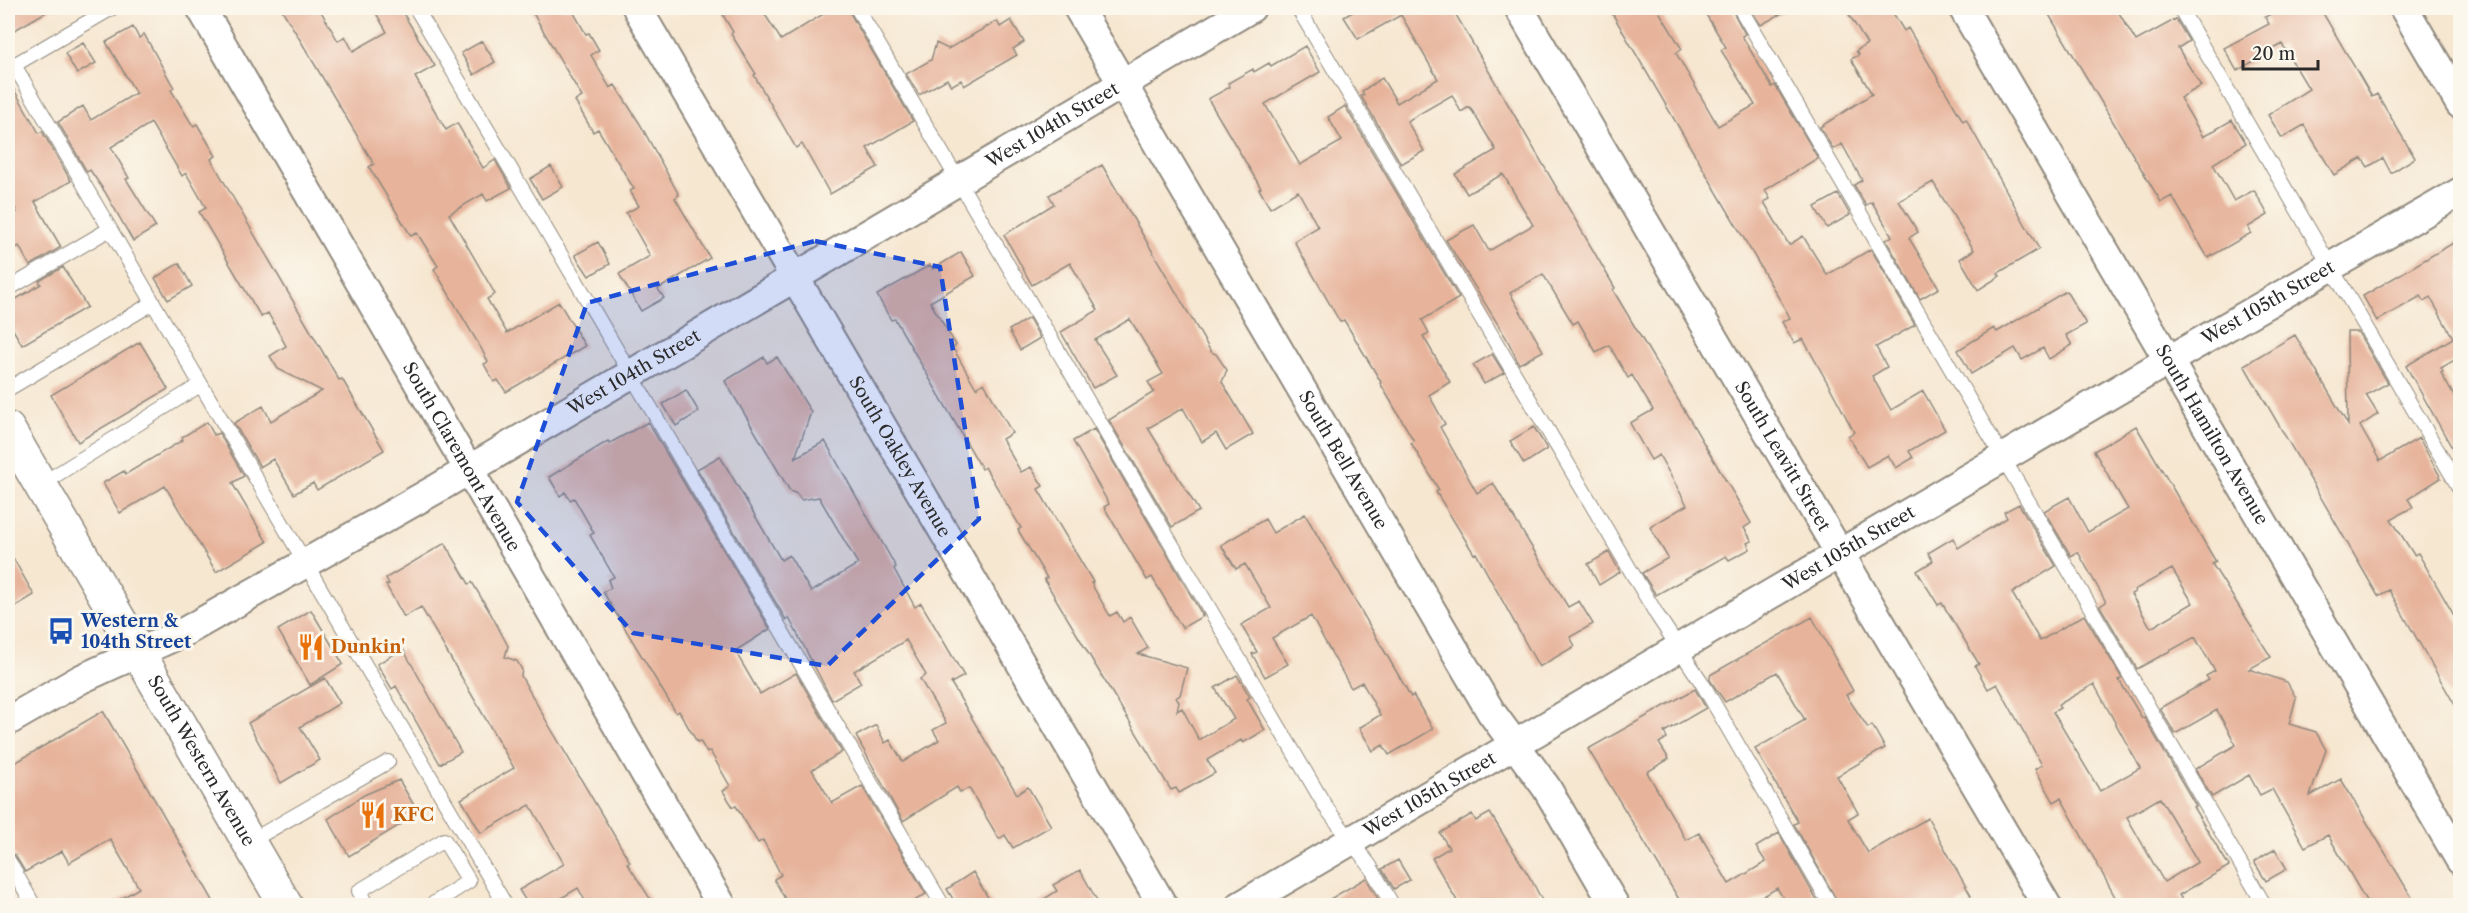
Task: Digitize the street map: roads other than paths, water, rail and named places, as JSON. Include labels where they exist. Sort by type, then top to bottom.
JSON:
[{"type":"main road","name":"South Western Avenue","points":[[8,429],[286,906]]},
{"type":"street","name":"South Claremont Avenue","points":[[201,8],[721,905]]},
{"type":"street","name":"South Oakley Avenue","points":[[637,8],[1163,906]]},
{"type":"street","name":"South Bell Avenue","points":[[1078,8],[1491,712],[1546,787],[1615,906]]},
{"type":"street","name":"West 104th Street","points":[[8,721],[81,680],[186,631],[304,564],[1251,8]]},
{"type":"street","name":"South Leavitt Street","points":[[1519,8],[1841,552],[2047,906]]},
{"type":"street","name":"South Hamilton Avenue","points":[[1964,8],[2460,860]]},
{"type":"street","points":[[2404,8],[2460,104]]},
{"type":"street","name":"West 105th Street","points":[[1240,906],[2003,457],[2460,192]]},
{"type":"lane","points":[[112,8],[14,65],[506,906]]},
{"type":"lane","points":[[416,8],[943,906]]},
{"type":"lane","points":[[857,8],[1327,808],[1351,840],[1393,906]]},
{"type":"lane","points":[[1298,8],[1650,605],[1702,683],[1831,906]]},
{"type":"lane","points":[[1740,8],[2265,906]]},
{"type":"lane","points":[[2180,8],[2460,489]]},
{"type":"lane","points":[[8,289],[110,229]]},
{"type":"lane","points":[[8,389],[153,303]]},
{"type":"lane","points":[[40,485],[201,385]]},
{"type":"lane","points":[[249,842],[388,762]]},
{"type":"lane","points":[[368,906],[358,891],[444,840],[469,881],[430,906]]},
{"type":"lane","points":[[8,860],[34,906]]},
{"type":"place","name":"Western & 104th Street","points":[[61,631]]},
{"type":"place","name":"Dunkin'","points":[[311,647]]},
{"type":"place","name":"KFC","points":[[373,815]]}]
